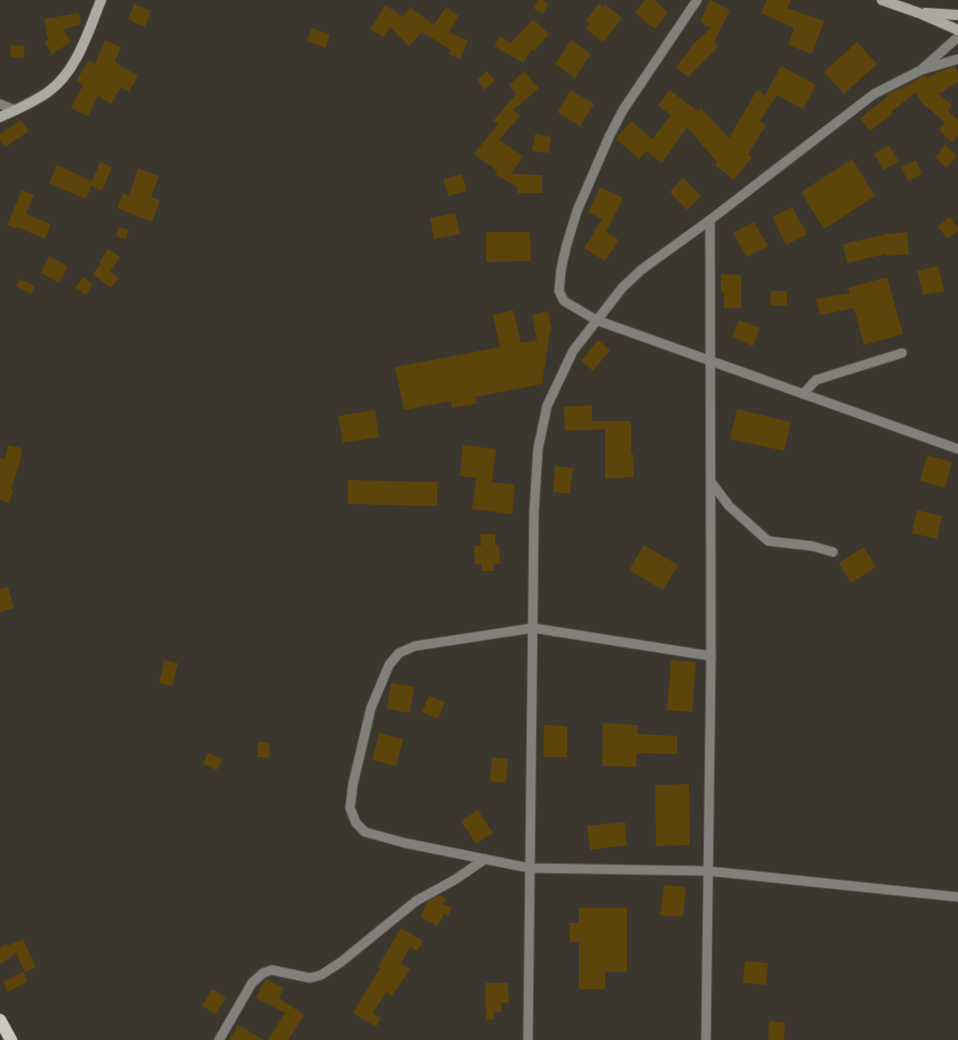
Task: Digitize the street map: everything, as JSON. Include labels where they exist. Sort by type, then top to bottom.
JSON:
[{"type":"main road","points":[[0,1020],[11,1040]]},
{"type":"street","points":[[0,117],[48,92],[70,69],[78,55],[101,0]]},
{"type":"street","points":[[697,0],[623,110],[609,137],[578,211],[566,247],[559,291],[564,301],[596,320],[958,448]]},
{"type":"street","points":[[882,0],[958,30]]},
{"type":"street","points":[[919,13],[958,15]]},
{"type":"street","points":[[921,70],[958,37]]},
{"type":"street","points":[[528,1040],[534,512],[538,449],[547,406],[573,351],[622,288],[642,270],[874,94],[921,70],[958,59]]},
{"type":"street","points":[[0,104],[15,110]]},
{"type":"street","points":[[706,1040],[711,656],[710,220]]},
{"type":"street","points":[[803,394],[816,380],[902,353]]},
{"type":"street","points":[[711,482],[729,506],[768,542],[812,546],[833,552]]},
{"type":"street","points":[[711,656],[533,628],[415,646],[398,653],[389,666],[371,708],[353,784],[350,808],[352,816],[356,823],[366,832],[405,843],[529,868],[708,870],[958,897]]},
{"type":"street","points":[[219,1040],[252,983],[259,975],[272,970],[310,978],[321,975],[341,962],[416,901],[456,880],[485,859]]},
{"type":"building","points":[[538,0],[543,0],[549,4],[543,14],[533,8]]},
{"type":"building","points":[[645,0],[654,0],[668,12],[655,29],[635,13]]},
{"type":"building","points":[[710,0],[730,10],[714,42],[718,47],[688,77],[676,67],[691,46],[711,28],[700,22]]},
{"type":"building","points":[[767,0],[791,0],[787,8],[824,21],[812,54],[788,45],[794,28],[761,13]]},
{"type":"building","points":[[134,4],[151,11],[145,27],[128,19]]},
{"type":"building","points":[[599,4],[603,7],[605,4],[622,18],[603,42],[586,29],[590,23],[586,20]]},
{"type":"building","points":[[385,5],[403,17],[410,7],[434,25],[446,7],[459,16],[449,32],[468,41],[460,59],[449,54],[451,50],[422,32],[409,46],[390,27],[384,37],[370,29]]},
{"type":"building","points":[[79,13],[81,25],[63,29],[71,42],[52,54],[44,42],[48,40],[44,19]]},
{"type":"building","points":[[533,19],[549,34],[534,51],[532,49],[523,63],[494,46],[500,36],[511,43]]},
{"type":"building","points":[[311,28],[330,34],[326,48],[307,41]]},
{"type":"building","points":[[105,40],[121,47],[115,62],[138,76],[129,92],[121,87],[111,104],[98,96],[88,116],[71,108],[83,85],[76,81],[89,60],[95,64]]},
{"type":"building","points":[[571,40],[591,54],[575,78],[555,64]]},
{"type":"building","points":[[857,42],[877,64],[844,94],[824,72]]},
{"type":"building","points":[[11,45],[25,46],[23,58],[10,57]]},
{"type":"building","points":[[781,66],[816,85],[803,109],[777,95],[760,121],[766,125],[748,154],[752,157],[734,180],[715,165],[717,162],[687,127],[662,163],[646,151],[639,159],[616,139],[631,121],[652,139],[671,115],[658,106],[669,90],[698,111],[701,108],[729,138],[757,90],[765,95]]},
{"type":"building","points":[[955,66],[958,72],[958,82],[939,94],[952,105],[948,111],[958,120],[958,135],[952,142],[939,130],[945,122],[923,104],[915,93],[891,112],[893,114],[870,131],[860,118],[887,97],[886,95],[901,89],[925,75],[927,78]]},
{"type":"building","points":[[487,71],[495,81],[484,90],[477,80]]},
{"type":"building","points":[[524,71],[539,88],[513,110],[520,116],[499,140],[523,156],[511,174],[542,175],[542,193],[517,193],[517,187],[495,174],[497,171],[474,154],[498,124],[493,121],[516,94],[509,85]]},
{"type":"building","points":[[571,90],[594,104],[580,126],[557,112]]},
{"type":"building","points":[[21,120],[29,131],[5,147],[0,140],[0,134]]},
{"type":"building","points":[[535,134],[551,137],[549,153],[532,151]]},
{"type":"building","points":[[889,145],[899,162],[883,170],[874,154]]},
{"type":"building","points":[[945,145],[957,156],[947,168],[935,158]]},
{"type":"building","points":[[852,159],[875,196],[824,229],[801,192]]},
{"type":"building","points":[[916,160],[922,174],[908,181],[901,167]]},
{"type":"building","points":[[100,162],[112,167],[102,191],[91,186],[86,199],[49,183],[57,165],[92,181]]},
{"type":"building","points":[[138,168],[159,176],[151,197],[160,200],[152,222],[117,208],[123,193],[129,196]]},
{"type":"building","points":[[462,174],[467,191],[448,196],[443,179]]},
{"type":"building","points":[[683,178],[701,196],[687,210],[670,192]]},
{"type":"building","points":[[600,187],[623,198],[606,232],[619,240],[605,261],[584,248],[602,219],[588,212]]},
{"type":"building","points":[[22,190],[34,195],[26,214],[51,224],[45,239],[17,227],[16,229],[7,225]]},
{"type":"building","points":[[792,207],[807,234],[786,245],[772,217]]},
{"type":"building","points":[[455,213],[460,234],[434,239],[430,218]]},
{"type":"building","points":[[950,217],[958,227],[958,231],[947,239],[938,226]]},
{"type":"building","points":[[754,222],[768,246],[747,257],[733,233]]},
{"type":"building","points":[[119,227],[129,230],[126,239],[116,236]]},
{"type":"building","points":[[486,232],[530,232],[531,261],[486,262]]},
{"type":"building","points":[[907,232],[909,254],[886,256],[886,254],[847,263],[843,244],[884,234]]},
{"type":"building","points":[[108,249],[120,257],[110,272],[119,278],[111,288],[93,274]]},
{"type":"building","points":[[49,256],[68,266],[59,283],[41,273]]},
{"type":"building","points":[[938,266],[944,291],[923,295],[917,271]]},
{"type":"building","points":[[721,274],[741,275],[741,308],[724,308],[724,292],[721,292]]},
{"type":"building","points":[[83,277],[93,284],[86,295],[75,288]]},
{"type":"building","points":[[887,277],[903,334],[864,345],[854,308],[820,315],[816,299],[850,293],[848,288]]},
{"type":"building","points":[[20,279],[35,286],[31,294],[16,286]]},
{"type":"building","points":[[771,291],[787,291],[787,306],[770,305]]},
{"type":"building","points":[[513,310],[521,343],[537,340],[532,315],[548,311],[552,332],[550,332],[542,384],[475,397],[476,404],[452,408],[451,401],[404,410],[395,367],[500,347],[493,315]]},
{"type":"building","points":[[739,320],[760,328],[753,346],[732,337]]},
{"type":"building","points":[[598,340],[610,350],[593,371],[581,361]]},
{"type":"building","points":[[592,405],[592,421],[631,421],[631,454],[633,454],[634,477],[605,479],[605,429],[565,431],[564,407]]},
{"type":"building","points":[[737,409],[791,422],[784,451],[730,439]]},
{"type":"building","points":[[375,410],[379,437],[343,443],[338,416]]},
{"type":"building","points":[[8,445],[22,448],[9,503],[0,500],[0,458],[5,459]]},
{"type":"building","points":[[463,445],[496,449],[492,482],[515,485],[512,514],[472,509],[476,478],[460,476]]},
{"type":"building","points":[[927,455],[952,462],[945,488],[920,481]]},
{"type":"building","points":[[555,466],[573,468],[570,494],[553,492]]},
{"type":"building","points":[[348,480],[437,482],[437,506],[348,504]]},
{"type":"building","points":[[917,510],[942,516],[937,539],[912,533]]},
{"type":"building","points":[[480,534],[495,534],[495,545],[499,545],[500,564],[494,564],[494,571],[481,571],[481,564],[475,564],[474,546],[481,546]]},
{"type":"building","points":[[644,545],[678,565],[663,590],[629,570]]},
{"type":"building","points":[[864,547],[876,567],[851,583],[839,563]]},
{"type":"building","points":[[8,587],[14,608],[0,612],[0,589]]},
{"type":"building","points":[[164,660],[178,663],[172,686],[159,683]]},
{"type":"building","points":[[671,660],[696,662],[692,712],[667,710]]},
{"type":"building","points":[[391,683],[414,687],[410,713],[387,709]]},
{"type":"building","points":[[429,696],[445,702],[438,719],[422,712]]},
{"type":"building","points":[[603,723],[638,725],[637,734],[677,736],[677,754],[637,753],[636,767],[602,766]]},
{"type":"building","points":[[544,725],[567,726],[567,757],[543,757]]},
{"type":"building","points":[[379,733],[403,739],[396,766],[372,760]]},
{"type":"building","points":[[258,742],[270,743],[269,758],[257,757]]},
{"type":"building","points":[[208,753],[222,759],[217,770],[203,764]]},
{"type":"building","points":[[492,757],[508,759],[506,783],[490,781]]},
{"type":"building","points":[[689,784],[690,845],[656,846],[655,785]]},
{"type":"building","points":[[478,810],[493,833],[476,844],[461,821]]},
{"type":"building","points":[[625,822],[627,845],[590,850],[587,826]]},
{"type":"building","points":[[664,885],[686,887],[683,917],[660,915]]},
{"type":"building","points":[[439,895],[446,899],[443,904],[452,908],[448,916],[444,914],[437,926],[420,917],[428,901]]},
{"type":"building","points":[[579,908],[627,908],[627,972],[605,972],[605,989],[579,989],[579,942],[570,942],[570,923],[579,923]]},
{"type":"building","points":[[401,928],[423,941],[417,951],[410,947],[401,964],[410,969],[392,996],[386,992],[373,1013],[381,1018],[376,1027],[353,1013]]},
{"type":"building","points":[[23,939],[36,967],[25,972],[16,953],[0,964],[0,948],[6,944],[7,946]]},
{"type":"building","points":[[745,961],[768,963],[766,985],[743,983]]},
{"type":"building","points":[[23,972],[28,981],[8,992],[3,982]]},
{"type":"building","points":[[266,979],[284,988],[279,998],[304,1015],[288,1040],[268,1040],[285,1013],[256,998]]},
{"type":"building","points":[[485,983],[508,983],[509,1003],[501,1003],[502,1012],[494,1012],[494,1019],[486,1020]]},
{"type":"building","points":[[212,989],[226,997],[216,1014],[202,1006]]},
{"type":"building","points":[[769,1021],[785,1022],[784,1040],[768,1040]]},
{"type":"building","points":[[238,1025],[264,1040],[229,1040]]}]
